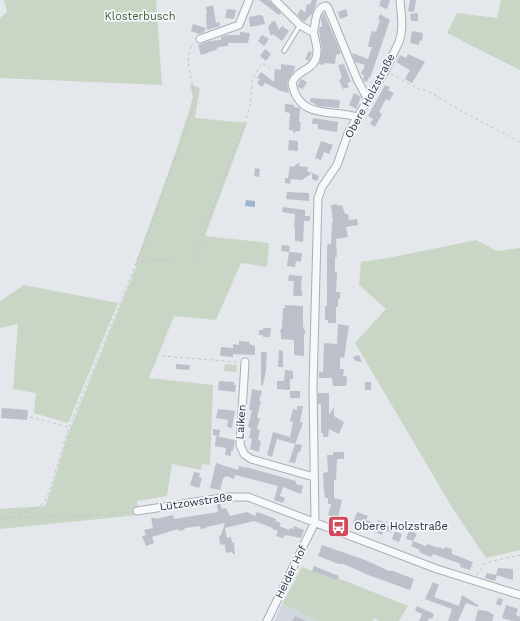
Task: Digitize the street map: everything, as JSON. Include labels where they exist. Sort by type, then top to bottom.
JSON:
[{"type":"street","points":[[200,39],[239,25],[249,0]]},
{"type":"street","points":[[275,0],[300,25],[308,31],[313,31]]},
{"type":"street","name":"Obere Holzstraße","points":[[315,522],[313,387],[318,198],[322,187],[337,165],[349,131],[385,71],[400,37],[402,21],[400,0]]},
{"type":"street","points":[[357,117],[346,113],[311,110],[302,102],[294,90],[292,82],[294,79],[312,65],[316,58],[315,35],[313,31],[315,28],[318,11],[324,3],[328,8],[357,79],[368,100]]},
{"type":"street","name":"Laiken","points":[[245,362],[240,445],[242,451],[251,459],[314,477]]},
{"type":"street","name":"Lützowstraße","points":[[137,510],[228,497],[248,498],[437,569],[520,595]]},
{"type":"street","name":"Heider Hof","points":[[268,621],[315,522]]},
{"type":"lane","points":[[284,51],[300,25]]},
{"type":"path","points":[[14,518],[18,513],[37,508],[44,503],[69,427],[96,364],[165,189],[192,111],[194,96],[190,74],[190,52],[193,44],[200,39]]},
{"type":"path","points":[[194,259],[250,108],[252,80],[262,63],[272,70]]},
{"type":"path","points":[[385,71],[421,90],[426,90],[463,112],[520,142]]},
{"type":"path","points":[[135,265],[147,260],[175,262]]},
{"type":"path","points":[[284,326],[315,327]]},
{"type":"path","points":[[162,356],[245,362]]},
{"type":"path","points":[[30,417],[69,427]]},
{"type":"path","points":[[0,518],[106,515],[137,510]]},
{"type":"path","points":[[475,581],[478,572],[485,563],[520,555]]},
{"type":"shaded area","points":[[282,604],[318,621],[274,621]]},
{"type":"green space","name":"Klosterbusch","points":[[4,0],[156,0],[162,85],[0,78],[0,18],[7,12]]},
{"type":"green space","points":[[501,0],[520,0],[520,70],[447,33],[457,13],[497,18]]},
{"type":"green space","points":[[190,84],[200,88],[195,118],[247,123],[205,236],[269,243],[267,267],[241,263],[216,320],[174,316],[149,378],[213,385],[210,465],[202,464],[201,470],[172,464],[167,496],[137,501],[138,515],[0,529],[0,509],[45,506],[68,434],[136,267],[135,265],[175,154],[193,97]]},
{"type":"green space","points":[[476,240],[497,251],[520,248],[520,550],[486,558],[453,509],[355,343],[386,309],[359,285],[361,262]]},
{"type":"green space","points":[[24,285],[118,303],[67,423],[34,413],[36,393],[13,389],[18,324],[0,328],[0,301]]},
{"type":"green space","points":[[225,364],[237,365],[236,372],[224,371]]},
{"type":"green space","points":[[302,567],[337,580],[338,578],[408,606],[399,621],[379,621],[374,618],[373,621],[318,621],[282,604]]},
{"type":"water","points":[[246,200],[255,201],[255,207],[245,206]]},
{"type":"building","points":[[259,0],[269,0],[281,13],[279,15]]},
{"type":"building","points":[[312,0],[317,0],[315,7],[312,14],[304,22],[297,15],[301,9],[305,13],[307,4],[310,5]]},
{"type":"building","points":[[381,0],[390,0],[387,9],[379,6]]},
{"type":"building","points":[[410,0],[416,0],[414,12],[408,11]]},
{"type":"building","points":[[213,5],[216,23],[219,22],[220,26],[207,30],[206,7]]},
{"type":"building","points":[[227,9],[236,10],[234,19],[225,18]]},
{"type":"building","points":[[346,9],[348,16],[340,19],[338,12]]},
{"type":"building","points":[[323,13],[341,53],[336,55],[335,64],[319,64],[322,49],[319,31],[320,27],[322,27],[321,19]]},
{"type":"building","points":[[418,13],[418,21],[411,21],[410,14]]},
{"type":"building","points":[[380,14],[390,20],[370,78],[369,77],[367,82],[363,79],[364,75],[361,74],[365,65],[355,62],[352,53],[368,59],[372,47],[368,47],[370,37],[372,31],[376,32],[380,20],[378,19]]},
{"type":"building","points":[[260,15],[263,16],[265,24],[250,27],[249,17]]},
{"type":"building","points":[[275,21],[279,30],[282,26],[289,31],[282,41],[273,34],[271,36],[268,27]]},
{"type":"building","points":[[193,24],[206,28],[204,32],[199,34],[191,31]]},
{"type":"building","points":[[412,31],[423,33],[422,41],[420,40],[419,45],[410,43]]},
{"type":"building","points":[[240,32],[250,33],[248,43],[228,43],[228,46],[218,47],[216,50],[201,55],[198,45],[210,41],[221,40],[221,37],[227,35],[240,35]]},
{"type":"building","points":[[262,35],[269,39],[264,46],[258,41]]},
{"type":"building","points":[[265,49],[271,54],[266,61],[260,56]]},
{"type":"building","points":[[309,51],[312,52],[309,61],[305,59]]},
{"type":"building","points":[[408,54],[425,62],[412,83],[405,79],[410,70],[396,62],[400,55],[406,58]]},
{"type":"building","points":[[281,64],[295,66],[294,71],[287,82],[289,93],[277,90],[265,83],[262,87],[257,83],[260,79],[257,78],[261,72],[274,82],[275,69],[281,70]]},
{"type":"building","points":[[344,64],[351,82],[347,83],[349,87],[343,89],[339,80],[342,78],[338,65]]},
{"type":"building","points":[[301,79],[307,82],[303,89],[298,87]]},
{"type":"building","points":[[385,85],[390,87],[388,90],[394,93],[389,101],[386,99],[379,112],[382,114],[375,127],[370,124],[373,119],[368,116]]},
{"type":"building","points":[[354,93],[361,97],[356,109],[349,105]]},
{"type":"building","points":[[311,98],[340,100],[339,108],[318,106],[310,102]]},
{"type":"building","points":[[285,104],[294,105],[294,107],[300,108],[300,131],[294,133],[292,130],[289,130],[290,113],[285,112]]},
{"type":"building","points":[[313,118],[338,122],[337,132],[318,129],[318,124],[312,124]]},
{"type":"building","points":[[289,140],[298,141],[298,151],[288,150]]},
{"type":"building","points":[[321,141],[333,145],[329,154],[324,152],[321,160],[315,158]]},
{"type":"building","points":[[300,162],[299,166],[308,167],[307,171],[312,173],[302,180],[291,179],[290,184],[285,183],[285,178],[288,178],[290,166],[293,167]]},
{"type":"building","points":[[255,168],[260,169],[259,177],[254,176]]},
{"type":"building","points":[[312,173],[319,176],[317,181],[312,179]]},
{"type":"building","points":[[287,192],[309,193],[309,201],[286,199]]},
{"type":"building","points":[[337,204],[338,206],[342,205],[345,214],[348,214],[349,220],[357,219],[358,225],[346,227],[348,237],[336,239],[336,292],[340,292],[340,299],[338,299],[338,307],[336,307],[336,323],[328,323],[328,320],[325,320],[325,306],[327,306],[327,247],[328,244],[331,244],[333,222],[331,205]]},
{"type":"building","points":[[283,207],[305,210],[305,216],[310,216],[310,221],[304,221],[303,242],[295,241],[295,214],[282,212]]},
{"type":"building","points":[[282,245],[290,246],[289,252],[281,251]]},
{"type":"building","points":[[289,252],[302,253],[301,262],[296,261],[295,267],[287,266]]},
{"type":"building","points":[[289,275],[302,276],[302,296],[293,296],[294,281],[288,281]]},
{"type":"building","points":[[285,305],[303,306],[303,328],[306,332],[304,334],[304,356],[294,355],[294,340],[281,339],[280,331],[282,327],[283,308],[285,308]]},
{"type":"building","points":[[338,324],[349,326],[344,358],[340,357],[340,369],[344,369],[343,376],[346,376],[346,386],[333,386],[332,378],[319,378],[319,372],[323,372],[324,343],[337,344]]},
{"type":"building","points":[[263,328],[271,328],[270,337],[263,337],[263,335],[259,335],[259,330],[263,330]]},
{"type":"building","points":[[239,341],[250,342],[249,344],[255,346],[255,355],[233,354],[233,357],[220,356],[221,347],[233,348],[233,344],[239,345]]},
{"type":"building","points":[[279,350],[283,351],[283,367],[278,367]]},
{"type":"building","points":[[261,352],[267,352],[263,385],[261,385]]},
{"type":"building","points":[[359,355],[362,362],[355,361],[353,357]]},
{"type":"building","points":[[176,364],[190,365],[189,370],[176,369]]},
{"type":"building","points":[[285,370],[293,371],[293,379],[290,379],[290,390],[277,389],[277,381],[284,381]]},
{"type":"building","points":[[219,381],[234,382],[234,385],[236,385],[235,392],[218,390]]},
{"type":"building","points":[[365,382],[371,382],[371,390],[365,390]]},
{"type":"building","points":[[252,389],[262,391],[257,418],[260,418],[257,429],[260,430],[258,440],[261,441],[259,452],[250,449],[252,439],[249,438],[251,428],[248,427],[252,410],[249,410]]},
{"type":"building","points":[[290,391],[300,391],[300,398],[290,398]]},
{"type":"building","points":[[318,393],[329,393],[329,415],[334,407],[334,416],[344,422],[339,434],[329,429],[328,437],[323,437],[323,433],[321,433],[321,404],[318,404]]},
{"type":"building","points":[[297,406],[303,406],[300,422],[303,423],[295,444],[277,439],[272,457],[267,455],[273,432],[290,437],[293,422],[290,421],[293,409],[297,410]]},
{"type":"building","points":[[2,408],[28,410],[27,420],[1,418]]},
{"type":"building","points":[[218,409],[235,411],[232,428],[227,427],[228,420],[216,418]]},
{"type":"building","points":[[213,429],[220,430],[219,436],[213,435]]},
{"type":"building","points":[[216,436],[235,440],[233,451],[231,451],[231,456],[225,455],[226,448],[215,446]]},
{"type":"building","points":[[295,444],[302,445],[295,463],[289,462]]},
{"type":"building","points":[[333,452],[344,452],[344,459],[337,459],[336,480],[334,480],[334,498],[342,500],[338,518],[328,515],[331,504],[328,504],[328,498],[325,498],[324,491],[323,473],[328,472],[327,455],[333,455]]},
{"type":"building","points":[[216,463],[238,470],[239,466],[246,467],[296,481],[296,484],[303,486],[301,494],[283,487],[280,496],[285,498],[283,503],[274,500],[278,486],[235,475],[234,479],[226,476],[223,479],[220,490],[210,488]]},
{"type":"building","points":[[194,472],[200,473],[199,477],[202,478],[199,488],[190,485]]},
{"type":"building","points":[[220,503],[222,509],[226,508],[230,516],[247,512],[255,516],[257,512],[276,519],[275,521],[281,523],[279,526],[289,530],[290,528],[293,529],[294,526],[304,530],[301,538],[285,535],[283,538],[276,536],[278,531],[254,521],[225,528],[227,538],[231,537],[232,542],[234,543],[235,555],[231,552],[226,553],[225,545],[220,544],[219,536],[221,535],[225,523],[201,529],[200,526],[185,528],[184,530],[179,531],[178,529],[152,537],[154,543],[146,546],[142,536],[146,535],[144,530],[153,528],[151,518],[156,519],[173,515],[174,519],[218,512],[217,504]]},
{"type":"building","points":[[357,512],[368,516],[366,520],[377,524],[378,520],[387,523],[386,525],[394,528],[392,533],[384,530],[382,535],[356,525],[353,523]]},
{"type":"building","points":[[409,530],[417,534],[413,541],[406,539]]},
{"type":"building","points":[[395,531],[402,534],[399,542],[392,539]]},
{"type":"building","points":[[413,541],[425,546],[428,544],[439,548],[444,549],[445,547],[452,549],[452,554],[473,562],[470,570],[460,567],[461,565],[458,563],[433,554],[431,557],[419,552],[420,550],[411,546]]},
{"type":"building","points":[[322,545],[414,579],[410,590],[368,575],[344,564],[339,564],[318,556]]},
{"type":"building","points":[[314,566],[339,576],[337,580],[312,571]]},
{"type":"building","points":[[498,568],[513,569],[513,580],[496,575]]},
{"type":"building","points":[[487,573],[497,575],[495,581],[485,578]]},
{"type":"building","points":[[433,582],[439,585],[434,597],[459,606],[462,595],[478,605],[478,607],[466,603],[458,621],[448,621],[452,609],[425,599]]},
{"type":"building","points":[[498,598],[503,599],[501,606],[496,604]]},
{"type":"building","points":[[506,605],[518,609],[516,615],[520,617],[520,621],[502,618]]},
{"type":"building","points":[[417,606],[434,614],[432,619],[429,618],[428,621],[419,621],[422,614],[415,611]]},
{"type":"building","points":[[478,610],[487,611],[494,615],[492,621],[475,621]]},
{"type":"building","points":[[295,616],[306,621],[292,621]]},
{"type":"place","name":"Obere Holzstraße","points":[[339,526]]}]
